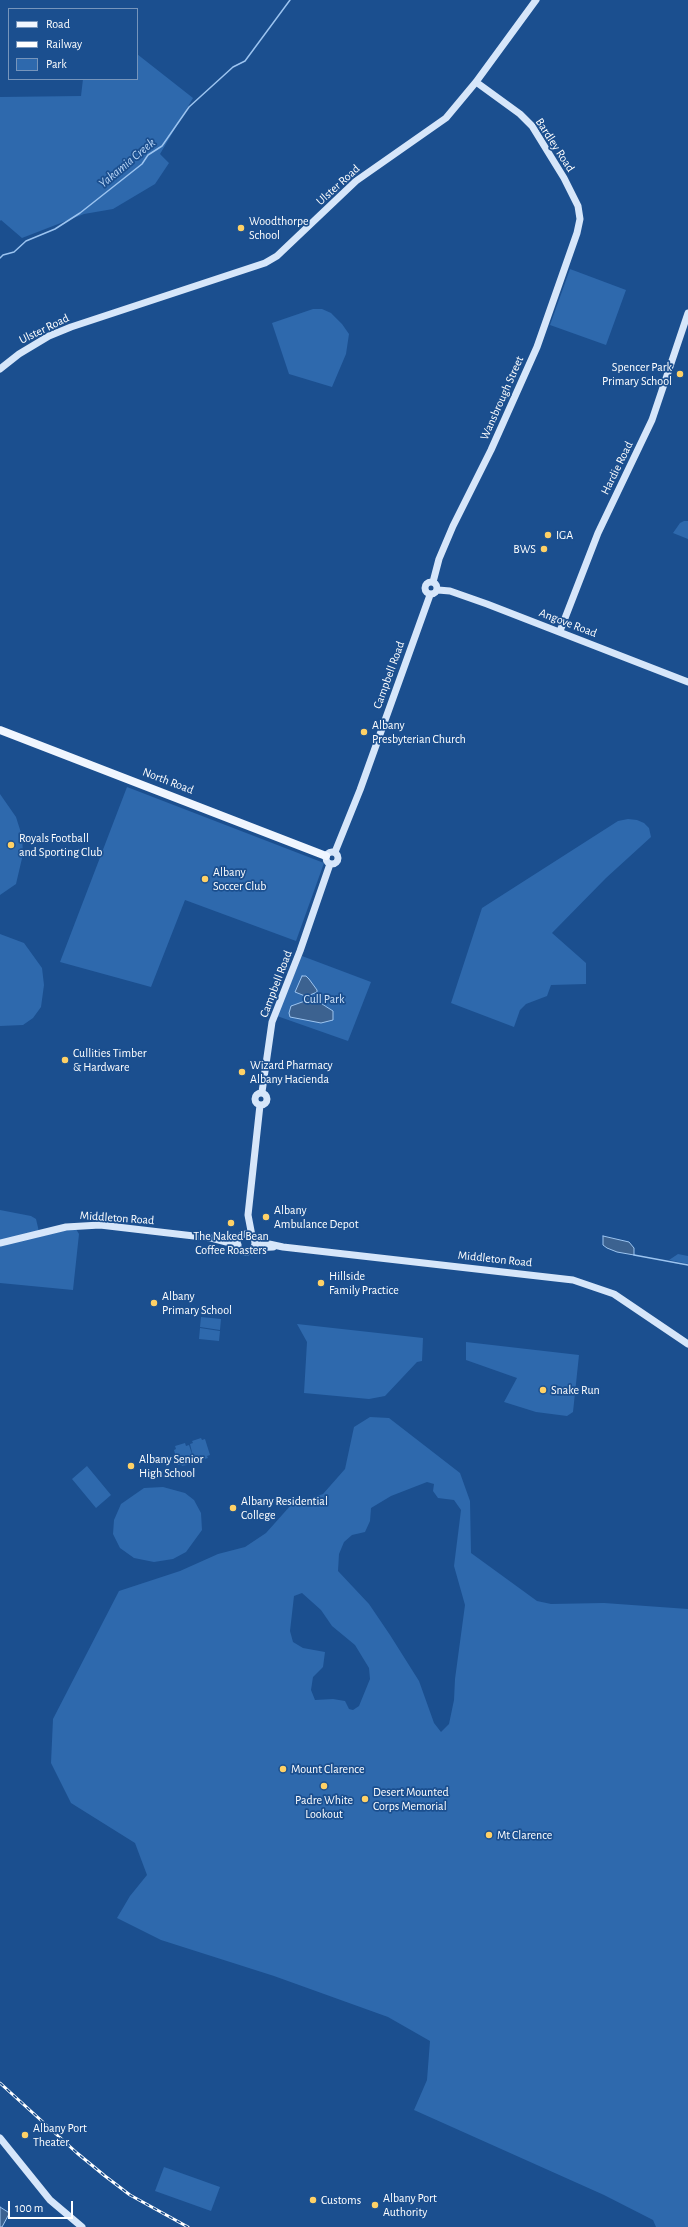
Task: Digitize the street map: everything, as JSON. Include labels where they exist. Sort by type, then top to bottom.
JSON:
[{"type":"main road","name":"Ulster Road","points":[[0,369],[19,354],[49,336],[71,327],[265,263],[277,256],[356,181],[446,118],[476,82],[536,0]]},
{"type":"main road","name":"Bardley Road","points":[[476,82],[520,114],[532,126],[564,178],[578,206],[580,219]]},
{"type":"main road","name":"Wansbrough Street","points":[[433,582],[439,560],[453,526],[494,443],[536,347],[577,233],[580,219]]},
{"type":"main road","name":"Hardie Road","points":[[560,631],[598,533],[652,420],[688,313]]},
{"type":"main road","points":[[433,582],[437,585],[438,590],[436,593],[430,595],[425,591],[426,585],[433,582]]},
{"type":"main road","name":"Angove Road","points":[[438,590],[464,596],[560,631],[688,682]]},
{"type":"main road","name":"Campbell Road","points":[[335,852],[360,790],[430,595]]},
{"type":"main road","name":"North Road","points":[[0,730],[328,860]]},
{"type":"main road","points":[[331,852],[335,852],[338,856],[338,860],[335,864],[328,860],[331,852]]},
{"type":"main road","name":"Campbell Road","points":[[248,1215],[260,1105],[265,1104],[268,1100],[267,1096],[262,1092],[272,1022],[300,952],[328,860]]},
{"type":"main road","points":[[248,1215],[253,1238],[253,1248]]},
{"type":"main road","points":[[240,1239],[248,1215]]},
{"type":"main road","name":"Middleton Road","points":[[0,1243],[66,1227],[83,1226],[117,1227],[211,1238],[253,1238],[283,1247]]},
{"type":"main road","name":"Middleton Road","points":[[240,1239],[243,1251],[248,1251],[253,1248],[283,1247],[573,1280],[614,1294],[688,1344]]},
{"type":"main road","points":[[0,2138],[50,2200],[82,2227]]},
{"type":"green space","points":[[138,55],[193,98],[160,154],[169,163],[155,184],[113,209],[84,214],[22,238],[1,220],[0,221],[0,97],[81,96],[83,80],[138,80]]},
{"type":"green space","points":[[570,269],[626,290],[606,345],[550,325]]},
{"type":"green space","points":[[313,309],[322,309],[331,313],[349,334],[346,354],[332,387],[289,374],[272,323]]},
{"type":"green space","points":[[688,521],[688,539],[673,533],[680,523]]},
{"type":"green space","name":"Albany Soccer Club","points":[[127,787],[324,863],[296,941],[185,900],[151,987],[60,962]]},
{"type":"green space","name":"Royals Football and Sporting Club","points":[[0,794],[16,817],[22,836],[23,854],[16,884],[0,895]]},
{"type":"green space","points":[[628,819],[637,820],[644,823],[649,828],[651,837],[606,878],[552,933],[586,963],[586,984],[551,985],[547,996],[526,1004],[520,1010],[514,1027],[451,1003],[482,908],[618,821]]},
{"type":"green space","points":[[0,934],[24,943],[42,968],[44,985],[41,1007],[33,1018],[23,1025],[0,1026]]},
{"type":"green space","name":"Cull Park","points":[[302,956],[371,982],[348,1041],[277,1016]]},
{"type":"green space","points":[[0,1210],[31,1216],[36,1219],[40,1236],[66,1229],[76,1229],[79,1234],[73,1290],[0,1283]]},
{"type":"green space","points":[[678,1254],[688,1256],[688,1264],[669,1260]]},
{"type":"green space","points":[[201,1317],[221,1319],[220,1330],[200,1327]]},
{"type":"green space","points":[[297,1324],[423,1338],[422,1361],[417,1362],[385,1396],[369,1399],[304,1393],[307,1342]]},
{"type":"green space","points":[[200,1328],[220,1331],[219,1341],[199,1339]]},
{"type":"green space","name":"Snake Run","points":[[466,1342],[579,1355],[573,1412],[567,1416],[536,1412],[504,1402],[517,1378],[466,1360]]},
{"type":"green space","points":[[370,1417],[389,1418],[460,1473],[470,1501],[471,1553],[537,1601],[551,1604],[604,1603],[688,1609],[688,2227],[656,2227],[653,2220],[604,2195],[414,2110],[427,2080],[430,2041],[388,2017],[274,1976],[161,1940],[117,1918],[130,1896],[147,1875],[135,1843],[71,1803],[51,1763],[53,1719],[119,1591],[180,1571],[218,1554],[245,1547],[266,1533],[291,1505],[323,1494],[345,1469],[354,1427]],"holes":[[[427,1482],[434,1484],[433,1491],[438,1498],[454,1500],[461,1510],[454,1566],[465,1605],[455,1679],[454,1700],[449,1724],[441,1732],[434,1723],[419,1681],[390,1635],[369,1604],[338,1571],[339,1554],[344,1542],[352,1535],[365,1532],[370,1521],[371,1508],[391,1496]],[[302,1593],[321,1610],[332,1626],[355,1645],[369,1668],[370,1679],[359,1706],[353,1710],[349,1709],[345,1701],[333,1699],[315,1700],[311,1690],[313,1677],[323,1667],[325,1652],[303,1648],[293,1642],[290,1631],[294,1596]]]},
{"type":"green space","points":[[201,1438],[202,1440],[205,1439],[210,1455],[207,1456],[208,1458],[198,1461],[198,1459],[194,1460],[190,1444],[193,1443],[192,1441]]},
{"type":"green space","points":[[185,1443],[186,1446],[189,1445],[194,1460],[191,1461],[191,1464],[182,1466],[181,1464],[178,1465],[174,1450],[176,1449],[175,1446]]},
{"type":"green space","points":[[87,1466],[111,1495],[96,1508],[72,1479]]},
{"type":"green space","points":[[163,1487],[185,1493],[194,1500],[201,1513],[202,1530],[186,1552],[173,1559],[154,1562],[134,1558],[120,1548],[113,1534],[114,1520],[121,1504],[144,1488]]},
{"type":"green space","points":[[164,2167],[220,2187],[211,2211],[155,2191]]},
{"type":"shaded area","points":[[302,976],[306,976],[317,990],[317,992],[310,995],[310,999],[319,1002],[333,1011],[333,1020],[321,1023],[290,1017],[289,1013],[291,1006],[305,1001],[305,996],[295,992]]},
{"type":"shaded area","points":[[603,1236],[629,1242],[634,1248],[634,1255],[617,1252],[607,1248],[603,1245]]},
{"type":"shaded area","points":[[0,2207],[9,2214],[2,2227],[0,2227]]},
{"type":"waterway","name":"Yakamia Creek","points":[[0,258],[3,255],[14,252],[26,241],[55,229],[80,213],[142,164],[148,155],[162,146],[189,107],[233,67],[245,61],[290,0]]},
{"type":"waterway","points":[[634,1255],[688,1265]]},
{"type":"railway","points":[[0,2083],[77,2153],[105,2176],[130,2195],[188,2227]]},
{"type":"place","name":"Woodthorpe School","points":[[241,228]]},
{"type":"place","name":"Spencer Park Primary School","points":[[680,374]]},
{"type":"place","name":"IGA","points":[[548,535]]},
{"type":"place","name":"BWS","points":[[544,549]]},
{"type":"place","name":"Albany Presbyterian Church","points":[[364,732]]},
{"type":"place","name":"Royals Football and Sporting Club","points":[[11,845]]},
{"type":"place","name":"Albany Soccer Club","points":[[205,879]]},
{"type":"place","name":"Cullities Timber & Hardware","points":[[65,1060]]},
{"type":"place","name":"Wizard Pharmacy Albany Hacienda","points":[[242,1072]]},
{"type":"place","name":"Albany Ambulance Depot","points":[[266,1217]]},
{"type":"place","name":"The Naked Bean Coffee Roasters","points":[[231,1223]]},
{"type":"place","name":"Hillside Family Practice","points":[[321,1283]]},
{"type":"place","name":"Albany Primary School","points":[[154,1303]]},
{"type":"place","name":"Snake Run","points":[[543,1390]]},
{"type":"place","name":"Albany Senior High School","points":[[131,1466]]},
{"type":"place","name":"Albany Residential College","points":[[233,1508]]},
{"type":"place","name":"Mount Clarence","points":[[283,1769]]},
{"type":"place","name":"Padre White Lookout","points":[[324,1786]]},
{"type":"place","name":"Desert Mounted Corps Memorial","points":[[365,1799]]},
{"type":"place","name":"Mt Clarence","points":[[489,1835]]},
{"type":"place","name":"Albany Port Theater","points":[[25,2135]]},
{"type":"place","name":"Customs","points":[[313,2200]]},
{"type":"place","name":"Albany Port Authority","points":[[375,2205]]}]
